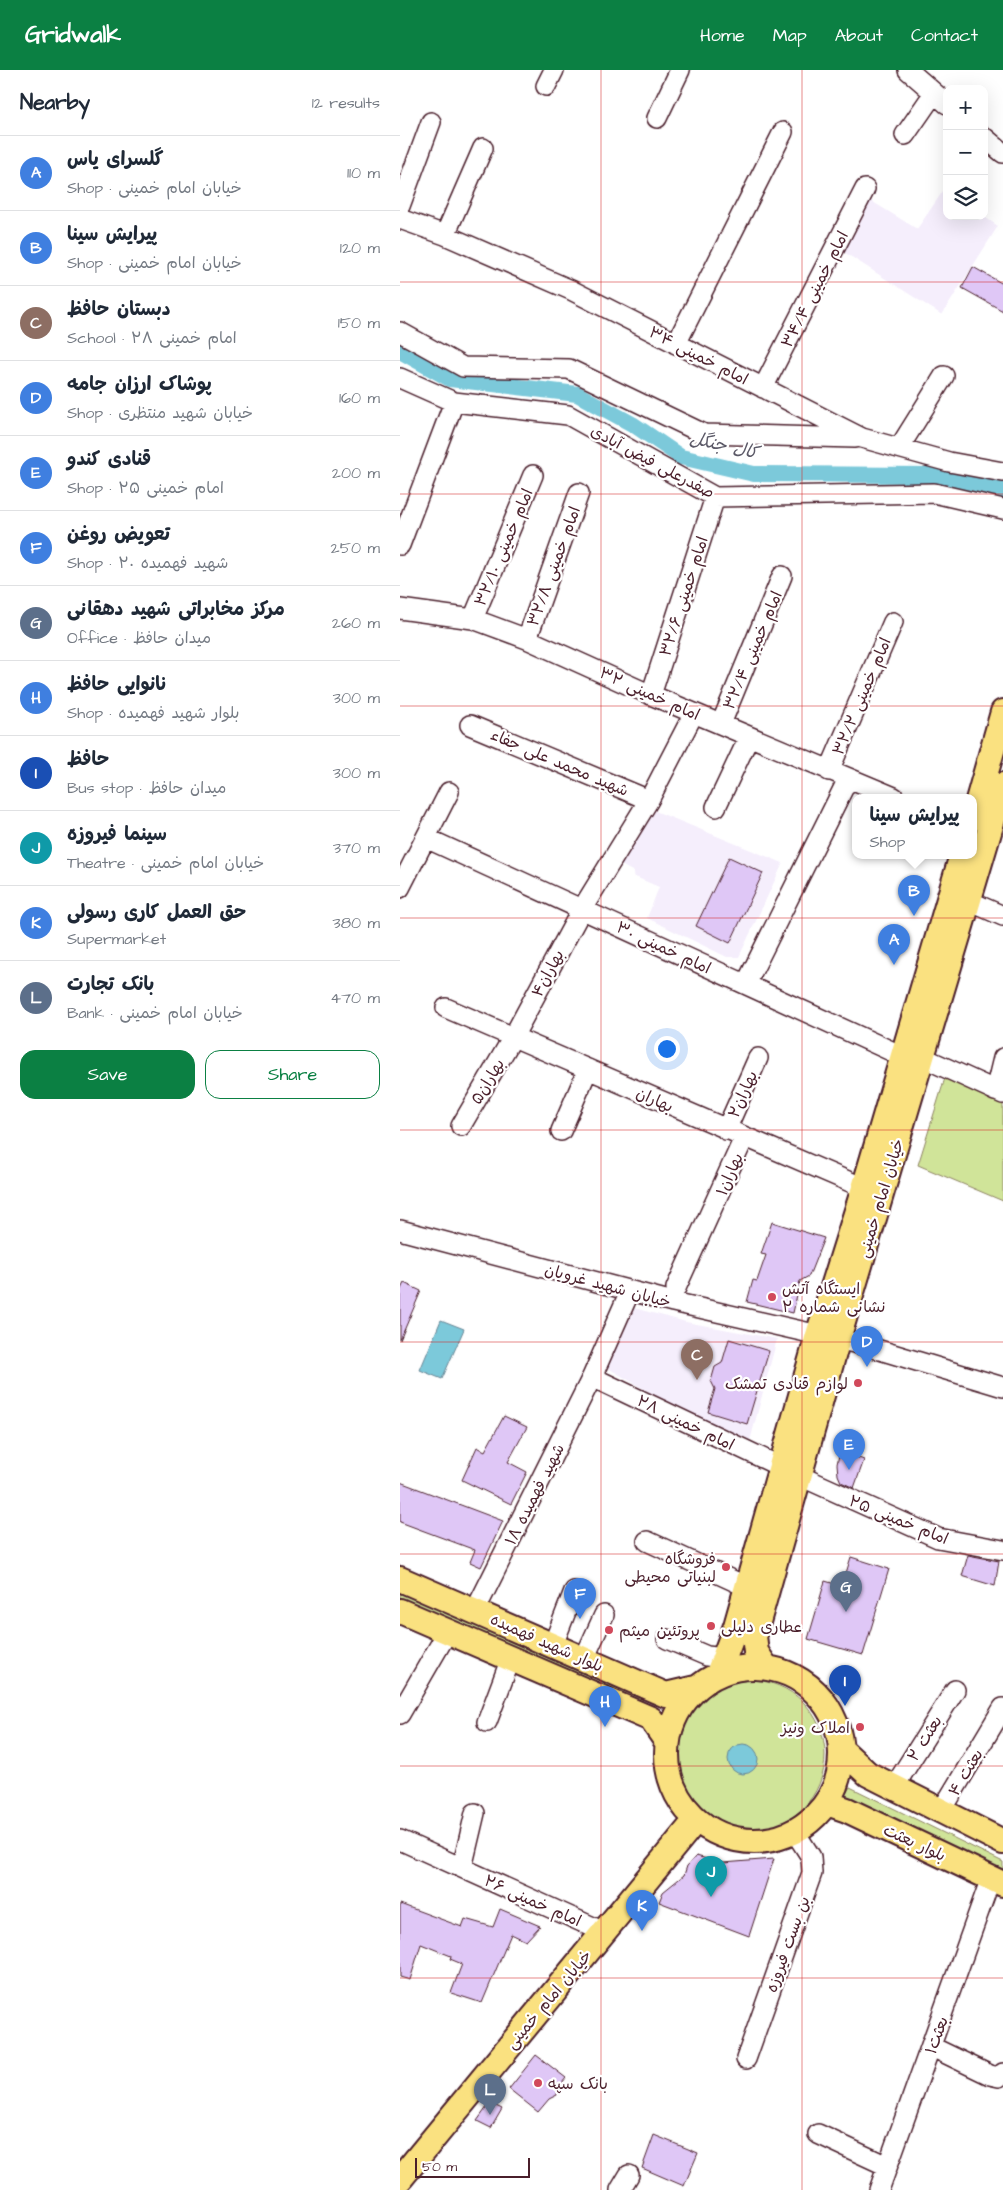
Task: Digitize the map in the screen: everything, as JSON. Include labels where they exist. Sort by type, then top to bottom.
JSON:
[{"type":"main road","points":[[977,800],[1003,712]]},
{"type":"main road","name":"خیابان امام خمینی","points":[[828,1337],[864,1188],[969,901],[1003,786]]},
{"type":"main road","name":"خیابان امام خمینی","points":[[766,1667],[756,1652],[754,1636],[790,1472],[828,1337],[912,1056],[961,859]]},
{"type":"main road","name":"خیابان امام خمینی","points":[[721,1666],[747,1587],[790,1472]]},
{"type":"main road","name":"بلوار شهید فهمیده","points":[[400,1579],[666,1694],[696,1688]]},
{"type":"main road","name":"بلوار شهید فهمیده","points":[[400,1611],[651,1719],[668,1742]]},
{"type":"main road","points":[[721,1666],[766,1667],[789,1674],[810,1686],[826,1704],[837,1726],[842,1750],[838,1778],[827,1804],[815,1818],[795,1832],[765,1841],[747,1842],[728,1838],[711,1831],[696,1820],[678,1798],[668,1770],[668,1742],[678,1712],[696,1688],[721,1666]]},
{"type":"main road","points":[[842,1750],[868,1774],[1003,1842]]},
{"type":"main road","name":"بلوار بعثت","points":[[827,1804],[847,1810],[997,1881]]},
{"type":"main road","name":"خیابان امام خمینی","points":[[400,2178],[696,1820]]},
{"type":"street","points":[[657,118],[680,70]]},
{"type":"street","points":[[906,135],[940,99],[908,70]]},
{"type":"street","points":[[400,206],[431,122]]},
{"type":"street","points":[[676,344],[783,132]]},
{"type":"street","points":[[988,140],[1003,153]]},
{"type":"street","points":[[445,235],[483,148]]},
{"type":"street","name":"امام خمینی ۳۴/۴","points":[[763,388],[865,189]]},
{"type":"street","name":"امام خمینی ۳۴","points":[[400,219],[445,235],[571,290],[862,438],[949,462],[1003,472]]},
{"type":"street","points":[[400,332],[464,367],[569,369],[704,434],[862,438]]},
{"type":"street","points":[[899,448],[944,376]]},
{"type":"street","name":"صفدرعلی فیض آبادی","points":[[400,378],[454,402],[568,415],[715,498],[934,493],[1003,509]]},
{"type":"street","points":[[400,545],[454,402]]},
{"type":"street","name":"امام خمینی ۳۲/۱۰","points":[[473,619],[533,475]]},
{"type":"street","name":"امام خمینی ۳۲/۸","points":[[527,639],[579,493]]},
{"type":"street","name":"امام خمینی ۳۲/۶","points":[[651,695],[715,498]]},
{"type":"street","name":"امام خمینی ۳۲/۴","points":[[721,724],[782,576]]},
{"type":"street","name":"امام خمینی ۳۲","points":[[400,609],[473,619],[527,639],[651,695],[886,794]]},
{"type":"street","name":"امام خمینی ۳۲/۲","points":[[829,771],[893,622]]},
{"type":"street","name":"بهاران۴","points":[[513,1037],[582,909],[649,800],[694,712]]},
{"type":"street","name":"شهید محمد علی جفاء","points":[[470,725],[649,800]]},
{"type":"street","points":[[716,807],[749,736]]},
{"type":"street","points":[[746,984],[848,779]]},
{"type":"street","points":[[400,888],[449,792]]},
{"type":"street","name":"امام خمینی ۳۰","points":[[426,838],[746,984],[999,1092]]},
{"type":"street","points":[[969,901],[1003,916]]},
{"type":"street","name":"بهاران","points":[[446,1008],[744,1138],[864,1188]]},
{"type":"street","name":"بهاران۵","points":[[461,1126],[513,1037]]},
{"type":"street","name":"بهاران۲","points":[[726,1130],[758,1058]]},
{"type":"street","points":[[999,1092],[1003,1058]]},
{"type":"street","points":[[561,1131],[588,1070]]},
{"type":"street","name":"بهاران۱","points":[[676,1288],[714,1210],[744,1138]]},
{"type":"street","name":"خیابان شهید غرویان","points":[[400,1230],[630,1291],[1001,1380]]},
{"type":"street","name":"شهید فهمیده ۱۸","points":[[475,1611],[592,1377],[630,1291]]},
{"type":"street","name":"امام خمینی ۲۸","points":[[592,1377],[790,1472]]},
{"type":"street","name":"امام خمینی ۲۵","points":[[790,1472],[938,1538],[1003,1550]]},
{"type":"street","points":[[648,1541],[747,1587]]},
{"type":"street","points":[[552,1645],[574,1591]]},
{"type":"street","points":[[584,1659],[604,1615]]},
{"type":"street","points":[[400,1714],[448,1631]]},
{"type":"street","points":[[667,1639],[707,1656],[721,1666]]},
{"type":"street","points":[[488,1722],[511,1658]]},
{"type":"street","name":"بعثت ۲","points":[[894,1787],[955,1690]]},
{"type":"street","name":"بعثت ۴","points":[[942,1810],[1003,1708]]},
{"type":"street","points":[[462,1868],[475,1814]]},
{"type":"street","name":"بن بست فیروزه","points":[[746,2059],[812,1873],[811,1857],[795,1832]]},
{"type":"street","name":"امام خمینی ۲۶","points":[[400,1840],[604,1932]]},
{"type":"street","name":"بعثت۱","points":[[878,2190],[997,1881]]},
{"type":"street","points":[[932,2047],[990,2075],[1001,2075]]},
{"type":"street","points":[[818,2134],[887,2166]]},
{"type":"shaded area","points":[[943,191],[943,220],[988,219],[998,226],[942,315],[839,249],[868,199],[917,229]]},
{"type":"shaded area","points":[[655,811],[783,863],[739,957],[727,957],[647,918],[659,887],[633,876],[634,872],[621,865]]},
{"type":"shaded area","points":[[630,1307],[686,1322],[777,1339],[750,1441],[656,1396],[601,1364]]},
{"type":"green space","points":[[945,1078],[1003,1103],[1003,1201],[918,1165]]},
{"type":"green space","points":[[400,1591],[645,1695],[641,1703],[400,1599]]},
{"type":"green space","points":[[750,1680],[779,1686],[803,1702],[819,1726],[825,1755],[819,1784],[803,1808],[779,1824],[750,1830],[721,1824],[697,1808],[681,1784],[675,1755],[681,1726],[697,1702],[721,1686]]},
{"type":"green space","points":[[850,1787],[1003,1862],[1003,1870],[845,1795]]},
{"type":"water","points":[[441,1320],[464,1329],[442,1379],[420,1370]]},
{"type":"water","points":[[743,1744],[749,1745],[757,1753],[757,1765],[749,1773],[743,1774],[737,1773],[729,1765],[728,1759],[729,1753],[737,1745]]},
{"type":"building","points":[[973,267],[1003,284],[1003,311],[962,288]]},
{"type":"building","points":[[729,857],[763,873],[730,943],[696,926]]},
{"type":"building","points":[[772,1222],[824,1238],[809,1276],[800,1281],[793,1313],[747,1302],[753,1280],[757,1281],[766,1255],[761,1254]]},
{"type":"building","points":[[404,1283],[421,1291],[400,1340],[400,1291]]},
{"type":"building","points":[[729,1339],[769,1351],[747,1424],[708,1412],[715,1389],[711,1381],[715,1367],[722,1363]]},
{"type":"building","points":[[504,1416],[527,1427],[508,1462],[527,1472],[511,1504],[462,1480],[477,1447],[485,1451]]},
{"type":"building","points":[[840,1451],[864,1460],[854,1488],[841,1482],[838,1475],[837,1464]]},
{"type":"building","points":[[400,1482],[503,1521],[481,1567],[470,1562],[475,1550],[400,1522]]},
{"type":"building","points":[[968,1555],[999,1561],[995,1586],[962,1576]]},
{"type":"building","points":[[851,1557],[889,1569],[863,1655],[808,1639],[825,1581],[842,1586]]},
{"type":"building","points":[[696,1856],[723,1863],[774,1859],[749,1936],[659,1902],[663,1892],[684,1875],[687,1866]]},
{"type":"building","points":[[400,1904],[462,1927],[465,1919],[493,1927],[500,1909],[540,1926],[526,1941],[511,1934],[482,2003],[451,1993],[462,1964],[450,1959],[451,1956],[421,1944],[410,1980],[400,1977]]},
{"type":"building","name":"بانک سپه","points":[[536,2055],[566,2078],[558,2088],[557,2095],[549,2099],[538,2112],[509,2089]]},
{"type":"building","points":[[490,2103],[502,2109],[491,2128],[477,2121]]},
{"type":"building","points":[[654,2135],[698,2153],[684,2186],[642,2168]]},
{"type":"waterway","name":"کال جنگل","points":[[400,351],[450,379],[577,394],[634,425],[681,457],[754,474],[934,475],[1003,490]]},
{"type":"place","name":"پیرایش سینا","points":[[914,916]]},
{"type":"place","name":"گلسرای یاس","points":[[894,965]]},
{"type":"place","name":"ایستگاه آتش نشانی شماره ۲","points":[[772,1297]]},
{"type":"place","name":"پوشاک ارزان جامه","points":[[867,1367]]},
{"type":"place","name":"دبستان حافظ","points":[[697,1380]]},
{"type":"place","name":"لوازم قنادی تمشک","points":[[858,1383]]},
{"type":"place","name":"قنادی کندو","points":[[849,1470]]},
{"type":"place","name":"فروشگاه لبنیاتی محیطی","points":[[726,1567]]},
{"type":"place","name":"مرکز مخابراتی شهید دهقانی","points":[[846,1612]]},
{"type":"place","name":"تعویض روغن","points":[[580,1619]]},
{"type":"place","name":"عطاری دلیلی","points":[[711,1626]]},
{"type":"place","name":"پروتئین میثم","points":[[609,1630]]},
{"type":"place","name":"حافظ","points":[[845,1706]]},
{"type":"place","name":"نانوایی حافظ","points":[[605,1727]]},
{"type":"place","name":"املاک ونیز","points":[[860,1727]]},
{"type":"place","name":"سینما فیروزه","points":[[711,1897]]},
{"type":"place","name":"حق العمل کاری رسولی","points":[[642,1931]]},
{"type":"place","name":"بانک سپه","points":[[538,2083]]},
{"type":"place","name":"بانک تجارت","points":[[490,2115]]}]
